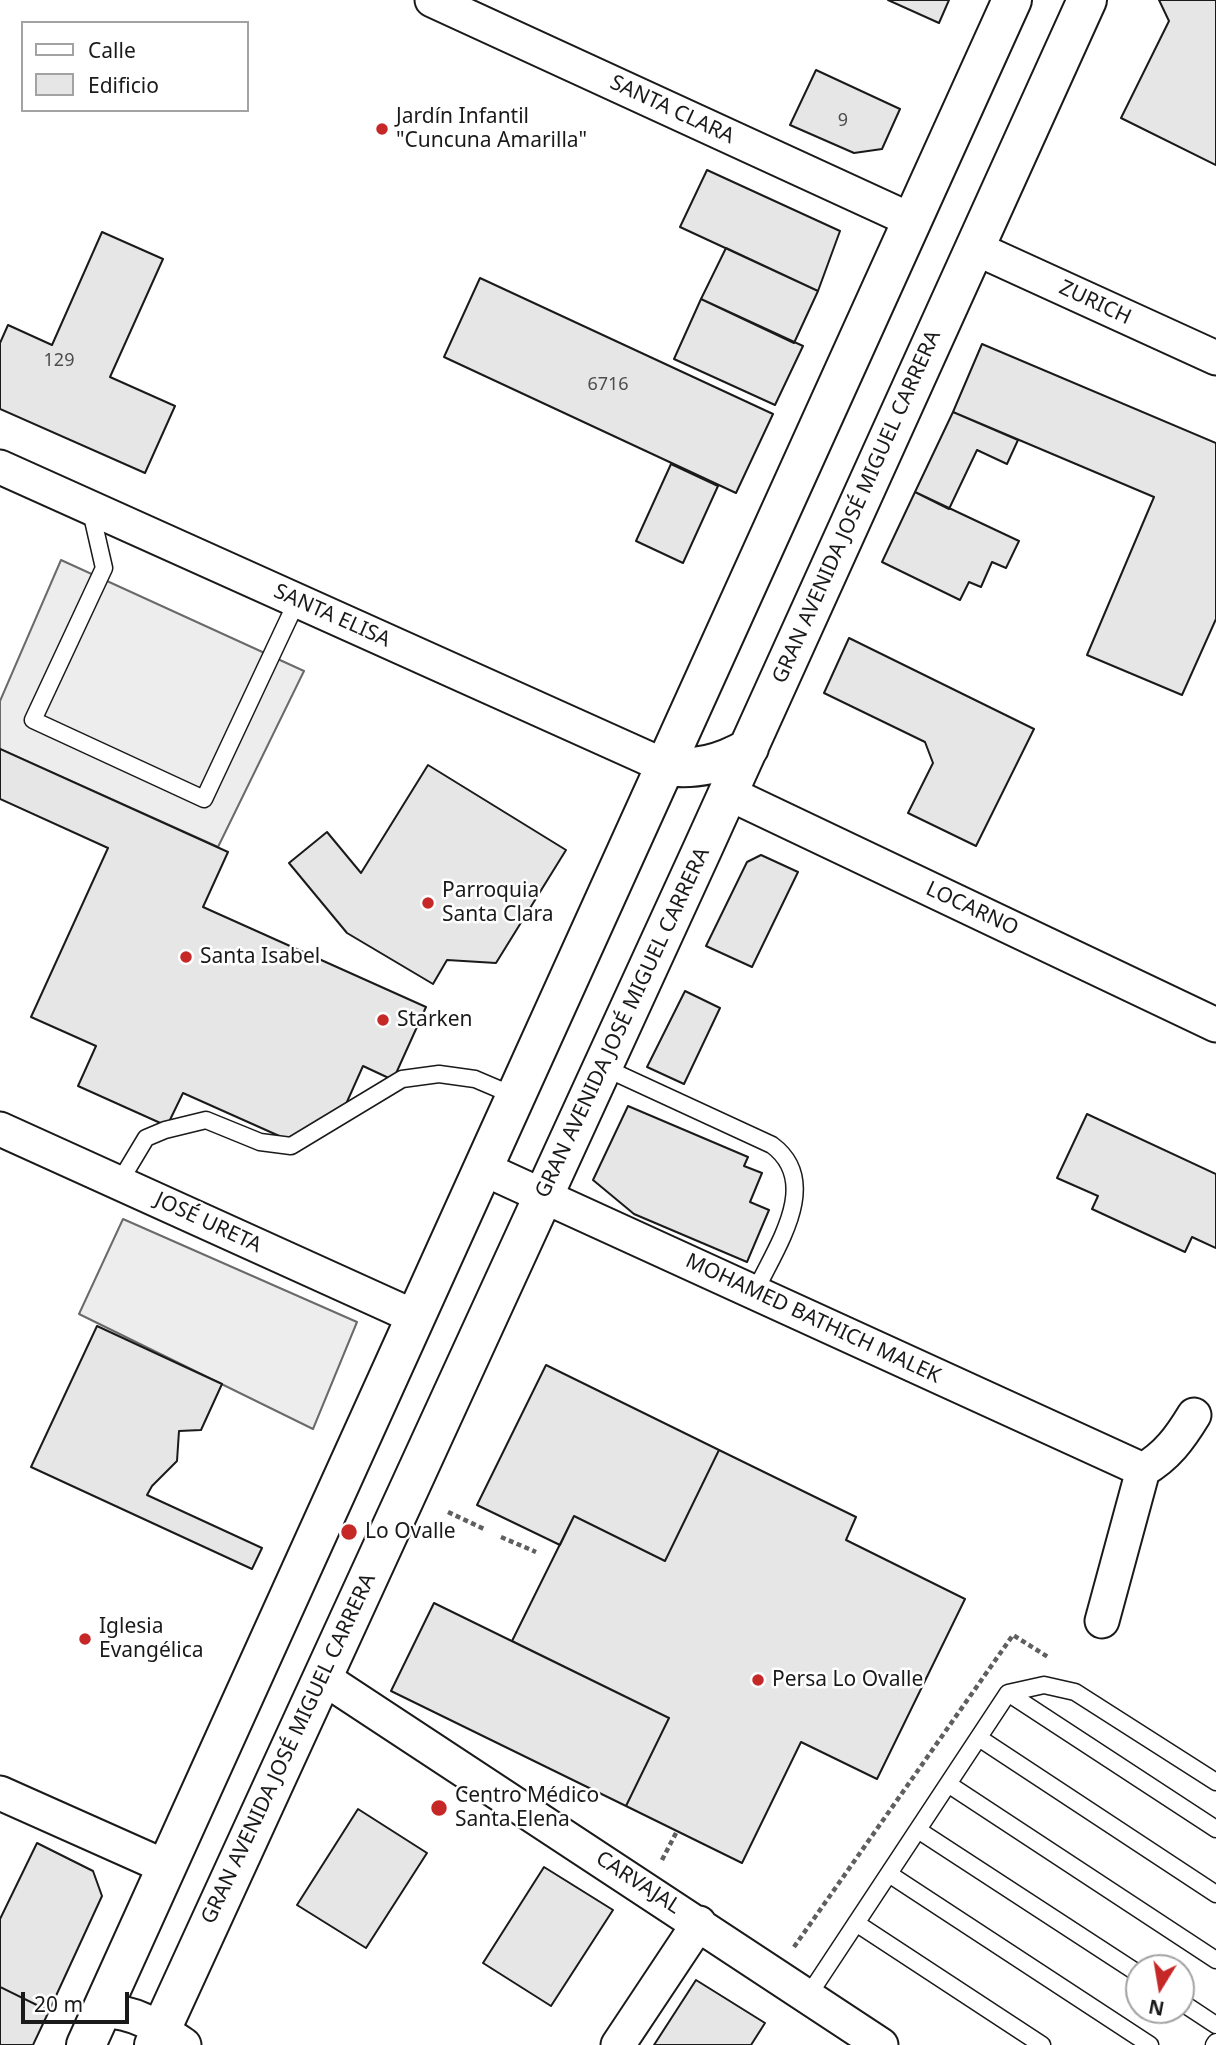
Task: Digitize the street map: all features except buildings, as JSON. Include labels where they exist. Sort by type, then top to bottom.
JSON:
[{"type":"main road","points":[[93,2028],[1012,0]]},
{"type":"main road","name":"GRAN AVENIDA JOSÉ MIGUEL CARRERA","points":[[166,2040],[322,1677],[749,748],[1087,0]]},
{"type":"main road","points":[[664,766],[705,767],[728,760],[749,748]]},
{"type":"street","name":"SANTA CLARA","points":[[432,0],[913,220]]},
{"type":"street","name":"ZURICH","points":[[975,248],[1216,358]]},
{"type":"street","name":"SANTA ELISA","points":[[0,467],[664,766]]},
{"type":"street","name":"LOCARNO","points":[[728,793],[1216,1025]]},
{"type":"street","name":"JOSÉ URETA","points":[[0,1129],[415,1317]]},
{"type":"street","name":"MOHAMED BATHICH MALEK","points":[[482,1168],[1143,1470]]},
{"type":"street","points":[[1102,1621],[1143,1470],[1165,1456],[1179,1441],[1194,1415]]},
{"type":"street","name":"CARVAJAL","points":[[322,1677],[881,2045]]},
{"type":"street","points":[[0,1793],[166,1867]]},
{"type":"street","points":[[618,2045],[699,1923]]},
{"type":"street","points":[[93,2028],[126,2012],[166,2040]]},
{"type":"lane","points":[[90,507],[104,568],[33,720],[204,799],[297,601]]},
{"type":"lane","points":[[602,1067],[772,1145],[785,1155],[795,1177],[796,1196],[755,1292]]},
{"type":"lane","points":[[119,1183],[146,1138],[165,1129],[206,1120],[260,1142],[291,1146],[402,1079],[439,1074],[475,1079],[515,1096]]},
{"type":"lane","points":[[808,1996],[1009,1693],[1044,1685],[1075,1692],[1216,1782]]},
{"type":"lane","points":[[1009,1693],[1216,1829]]},
{"type":"lane","points":[[979,1738],[1216,1894]]},
{"type":"lane","points":[[948,1784],[1216,1961]]},
{"type":"lane","points":[[918,1830],[1125,1966]]},
{"type":"lane","points":[[889,1874],[1150,2045]]},
{"type":"lane","points":[[856,1923],[1042,2045]]},
{"type":"lane","points":[[1195,2011],[1216,2025]]},
{"type":"path","points":[[448,1512],[484,1529]]},
{"type":"path","points":[[501,1536],[536,1552]]},
{"type":"shaded area","points":[[61,560],[304,671],[218,847],[0,749],[0,701]]},
{"type":"shaded area","points":[[123,1219],[357,1322],[313,1429],[79,1314]]},
{"type":"place","name":"Jardín Infantil \"Cuncuna Amarilla\"","points":[[382,129]]},
{"type":"place","name":"Parroquia Santa Clara","points":[[428,903]]},
{"type":"place","name":"Santa Isabel","points":[[186,957]]},
{"type":"place","name":"Starken","points":[[383,1020]]},
{"type":"place","name":"Lo Ovalle","points":[[349,1532]]},
{"type":"place","name":"Iglesia Evangélica","points":[[85,1639]]},
{"type":"place","name":"Persa Lo Ovalle","points":[[758,1680]]},
{"type":"place","name":"Centro Médico Santa Elena","points":[[439,1808]]}]
